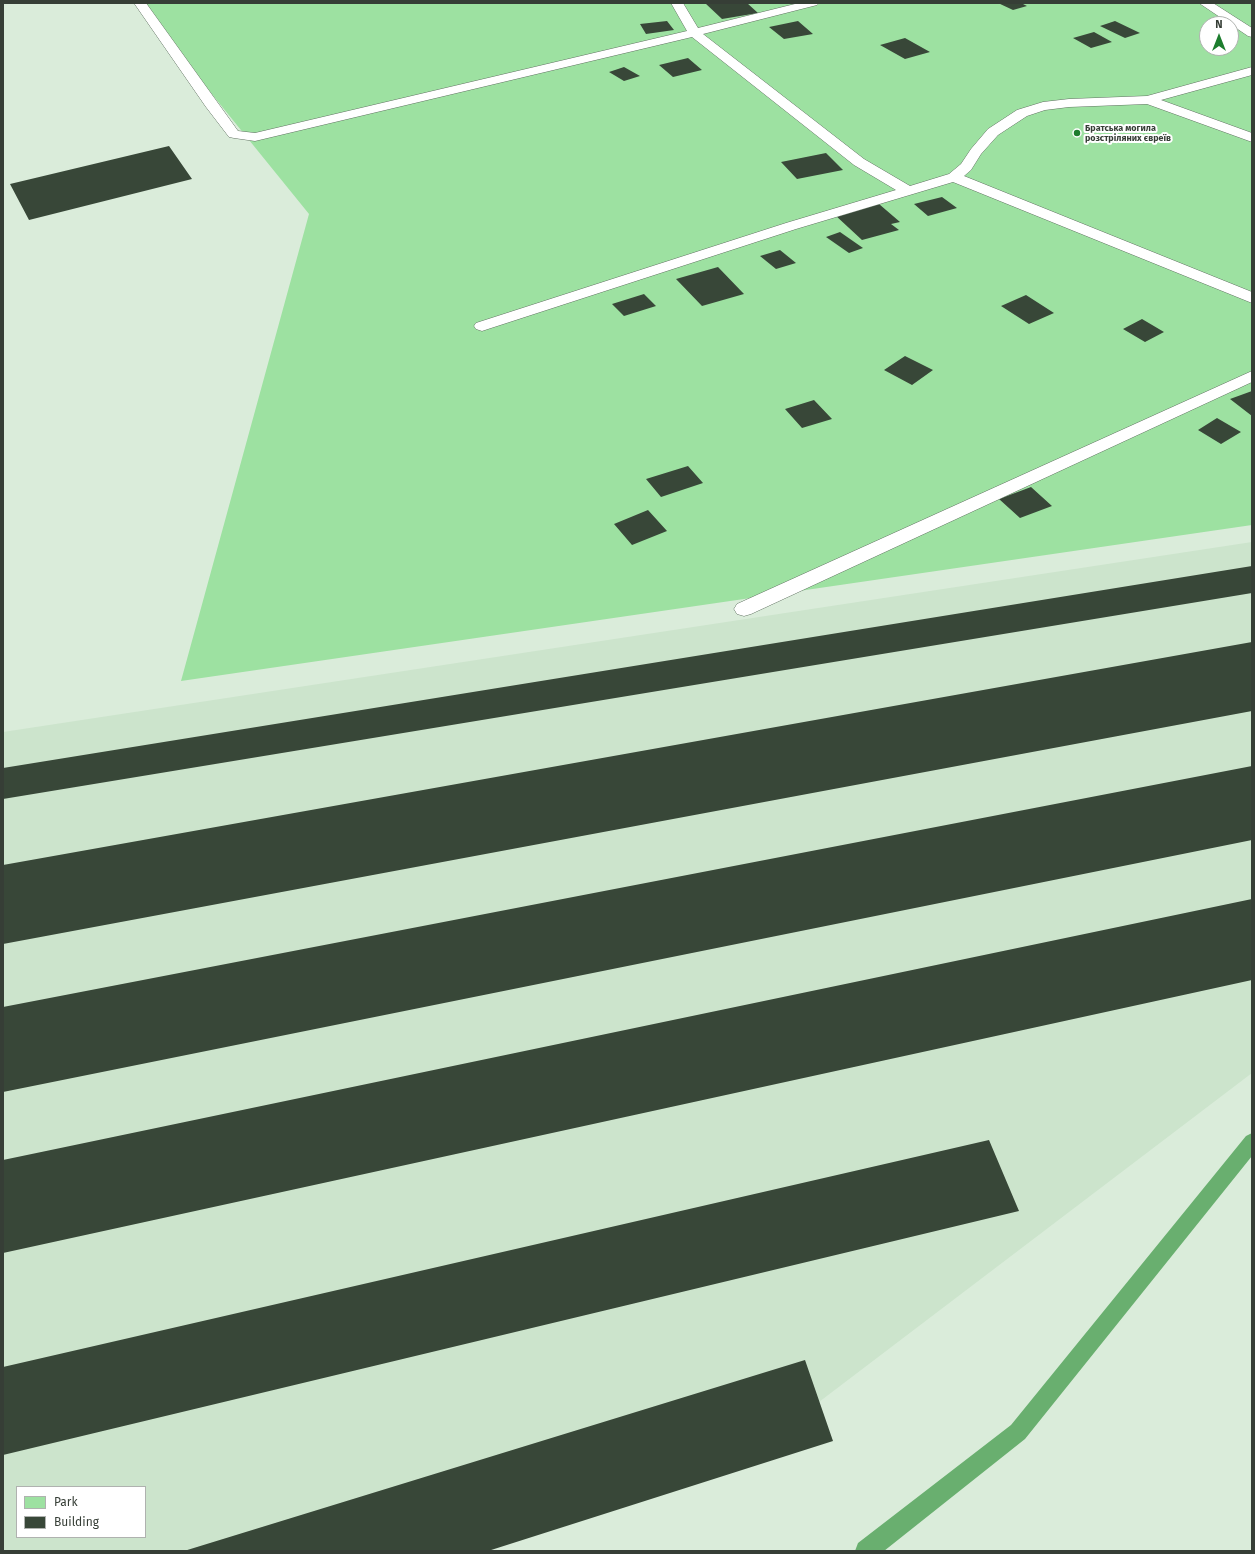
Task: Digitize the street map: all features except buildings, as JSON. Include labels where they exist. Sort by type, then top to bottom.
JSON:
[{"type":"lane","points":[[140,3],[234,134],[255,137],[695,34],[813,3]]},
{"type":"lane","points":[[676,3],[695,34],[859,162],[908,191]]},
{"type":"lane","points":[[1205,3],[1252,33]]},
{"type":"lane","points":[[482,326],[791,226],[954,177],[966,167],[976,152],[993,132],[1022,113],[1043,106],[1069,103],[1148,100],[1252,71]]},
{"type":"lane","points":[[1148,100],[1252,138]]},
{"type":"lane","points":[[954,177],[1252,298]]},
{"type":"lane","points":[[744,609],[1252,376]]},
{"type":"shaded area","points":[[1252,542],[1252,1073],[790,1424],[413,1551],[3,1551],[3,732]]},
{"type":"green space","points":[[138,3],[1252,3],[1252,525],[181,681],[309,214]]},
{"type":"waterway","points":[[866,1551],[1018,1432],[1252,1142]]},
{"type":"place","name":"Братська могила розстріляних євреїв","points":[[1077,133]]}]
